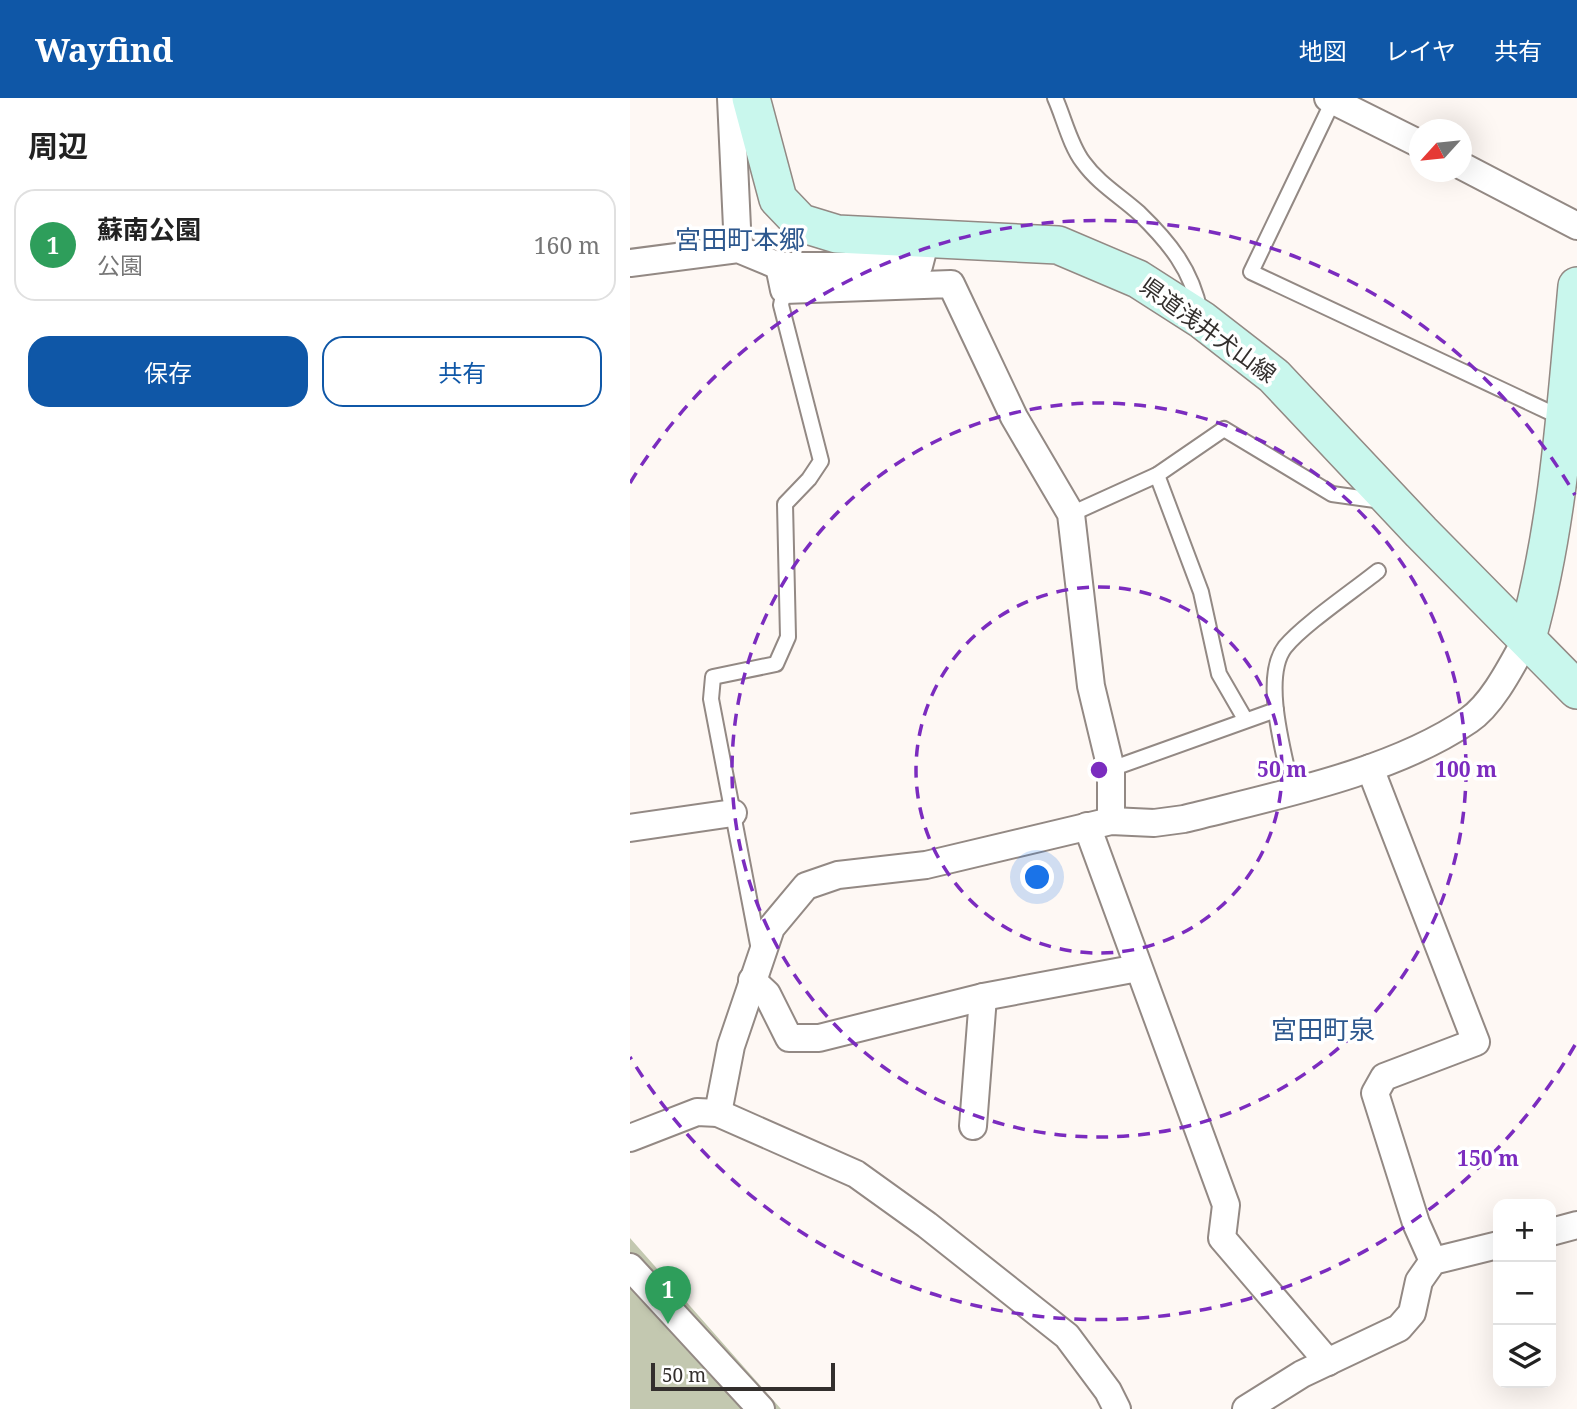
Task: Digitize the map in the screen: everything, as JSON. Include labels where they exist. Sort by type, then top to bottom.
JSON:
[{"type":"main road","name":"県道浅井犬山線","points":[[751,98],[778,199],[801,223],[836,234],[1058,245],[1138,279],[1202,320],[1274,376],[1577,690]]},
{"type":"main road","points":[[1527,638],[1544,578],[1571,425],[1577,286]]},
{"type":"street","points":[[731,98],[738,249]]},
{"type":"street","points":[[1346,102],[1409,139]]},
{"type":"street","points":[[1472,172],[1577,226]]},
{"type":"street","points":[[782,278],[919,266],[926,239]]},
{"type":"street","points":[[630,263],[738,249],[782,278],[951,284],[1014,417],[1071,514],[1091,686],[1111,769],[1099,823],[1138,968],[1226,1205],[1222,1238],[1328,1362]]},
{"type":"street","points":[[718,1113],[731,1046],[756,969],[772,928],[806,886],[838,875],[926,865],[1099,823],[1154,823],[1184,819],[1370,768],[1471,719],[1502,682],[1527,638]]},
{"type":"street","points":[[1370,768],[1476,1042],[1384,1077],[1375,1093],[1416,1223],[1433,1261]]},
{"type":"street","points":[[630,828],[733,813]]},
{"type":"street","points":[[756,969],[789,1038],[819,1038],[983,997],[1138,968]]},
{"type":"street","points":[[973,1126],[983,997]]},
{"type":"street","points":[[630,1138],[697,1112],[718,1113],[856,1174],[927,1225],[1067,1336],[1108,1391],[1116,1409]]},
{"type":"street","points":[[1556,1230],[1577,1225]]},
{"type":"street","points":[[1246,1409],[1302,1374],[1399,1328],[1412,1313],[1419,1281],[1433,1261],[1493,1246]]},
{"type":"street","points":[[630,1267],[761,1409]]},
{"type":"lane","points":[[1055,98],[1082,161],[1113,194],[1138,212],[1178,257],[1195,283],[1202,320]]},
{"type":"lane","points":[[1346,102],[1251,272],[1571,425]]},
{"type":"lane","points":[[756,969],[733,813],[711,699],[713,677],[776,664],[788,637],[785,504],[810,479],[821,461],[781,304],[782,278]]},
{"type":"lane","points":[[1071,514],[1157,475],[1224,429],[1332,494],[1393,502]]},
{"type":"lane","points":[[1157,475],[1201,592],[1219,674],[1245,719]]},
{"type":"lane","points":[[1292,791],[1276,710],[1276,675],[1284,648],[1378,571]]},
{"type":"lane","points":[[1111,769],[1276,710]]},
{"type":"green space","points":[[630,1238],[781,1409],[630,1409]]},
{"type":"place","name":"蘇南公園","points":[[668,1324]]},
{"type":"district","name":"宮田町本郷","points":[[740,240]]},
{"type":"district","name":"宮田町泉","points":[[1323,1030]]}]
